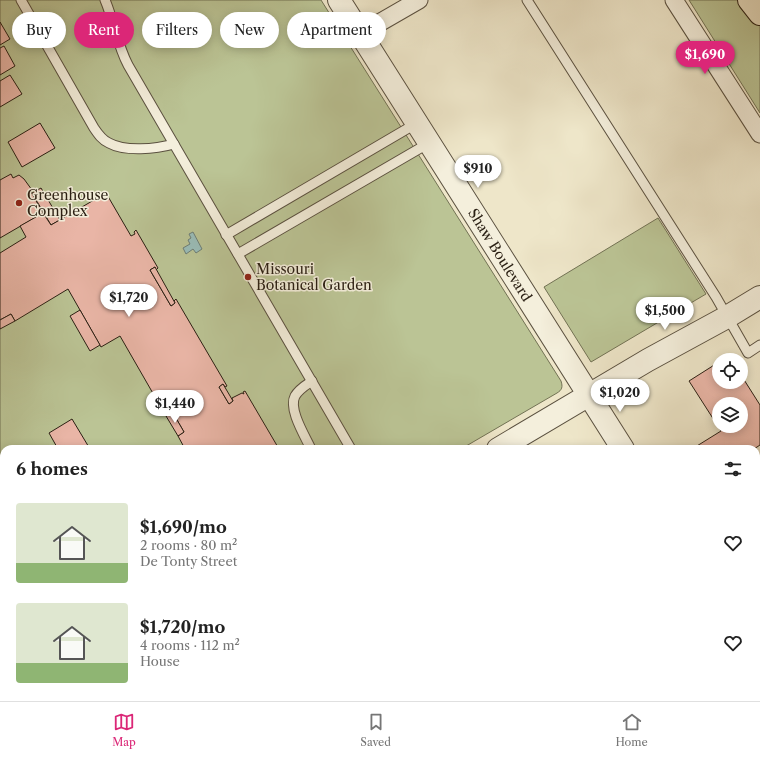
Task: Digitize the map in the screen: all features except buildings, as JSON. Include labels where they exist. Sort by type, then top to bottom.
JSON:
[{"type":"highway","points":[[749,0],[760,14]]},
{"type":"street","name":"Shaw Boulevard","points":[[339,0],[346,12]]},
{"type":"street","points":[[386,19],[419,0]]},
{"type":"street","points":[[674,0],[760,134]]},
{"type":"street","name":"Shaw Boulevard","points":[[369,48],[620,445]]},
{"type":"street","points":[[505,445],[760,296]]},
{"type":"lane","points":[[21,0],[91,123],[101,137],[109,143],[128,148],[150,149],[174,144]]},
{"type":"lane","points":[[105,0],[124,57],[349,445]]},
{"type":"lane","points":[[527,0],[727,316],[748,353],[760,345]]},
{"type":"lane","points":[[226,234],[417,123]]},
{"type":"lane","points":[[238,254],[429,143]]},
{"type":"lane","points":[[309,445],[293,405],[294,397],[298,391],[312,381]]},
{"type":"green space","name":"Missouri Botanical Garden","points":[[0,0],[321,0],[329,12],[287,12],[287,48],[351,48],[561,381],[562,388],[557,393],[468,445],[0,445]]},
{"type":"green space","points":[[689,0],[738,0],[760,26],[760,113]]},
{"type":"green space","points":[[658,218],[706,294],[591,362],[544,287]]},
{"type":"water","points":[[193,232],[202,249],[196,253],[193,249],[186,254],[183,248],[190,244],[188,240],[191,238],[189,234]]},
{"type":"place","name":"Greenhouse Complex","points":[[19,203]]},
{"type":"place","name":"Missouri Botanical Garden","points":[[248,277]]}]
